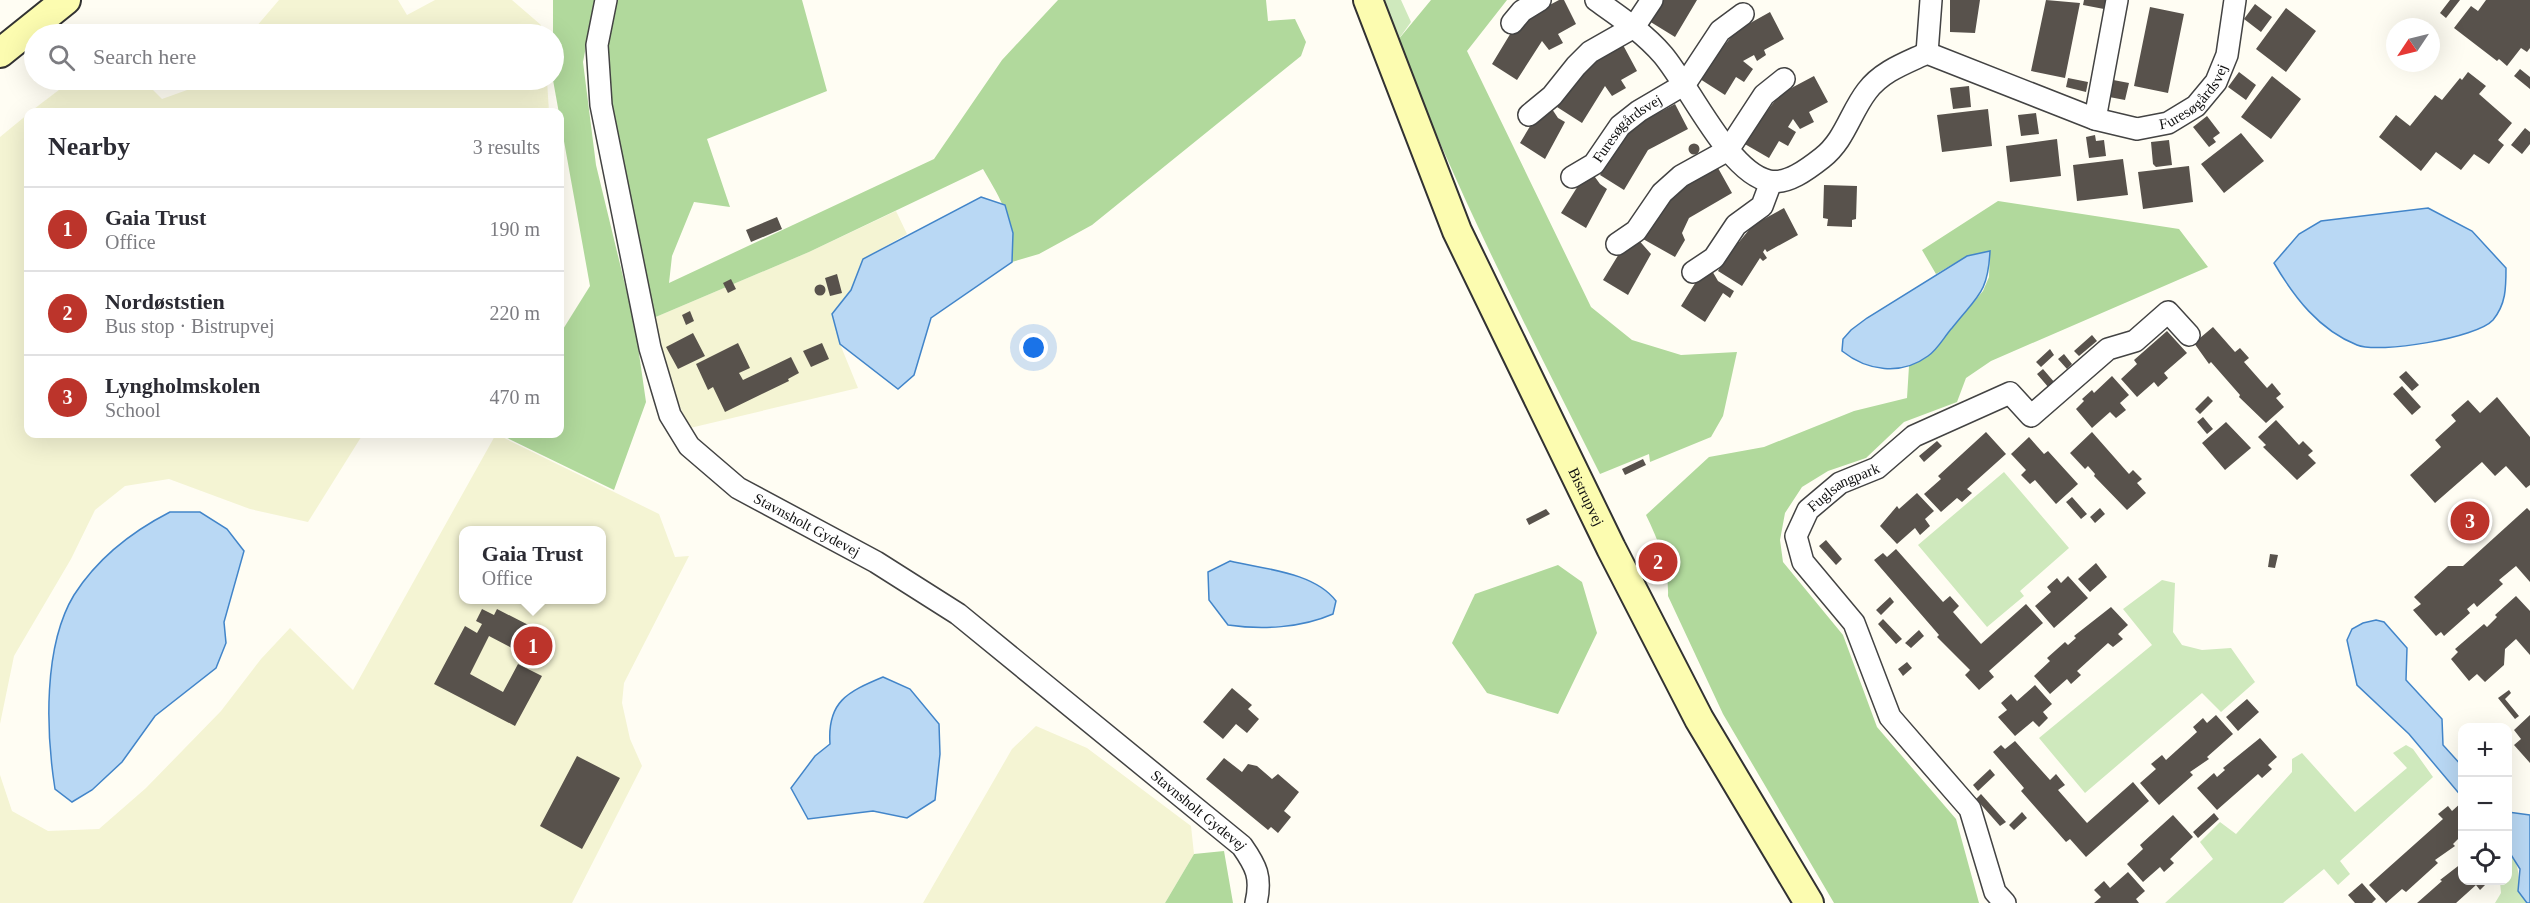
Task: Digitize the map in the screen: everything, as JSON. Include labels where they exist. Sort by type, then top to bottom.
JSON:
[{"type":"main road","points":[[36,24],[66,0]]},
{"type":"main road","name":"Bistrupvej","points":[[1359,0],[1395,75]]},
{"type":"main road","name":"Bistrupvej","points":[[1368,0],[1457,231],[1611,548],[1699,719],[1809,903]]},
{"type":"main road","points":[[0,53],[24,34]]},
{"type":"street","name":"Stavnsholt Gydevej","points":[[606,0],[597,45],[601,105],[652,357],[670,415],[689,446],[738,488],[876,562],[967,621],[1242,846],[1257,868],[1256,903]]},
{"type":"street","points":[[1512,23],[1522,11],[1540,0]]},
{"type":"street","points":[[1596,0],[1634,27],[1662,54],[1685,84],[1728,150],[1748,173],[1771,182],[1796,176],[1824,157],[1845,132],[1867,91],[1893,68],[1927,52],[1931,0]]},
{"type":"street","points":[[1529,115],[1552,96],[1590,52],[1634,27],[1652,0]]},
{"type":"street","points":[[2095,119],[2117,0]]},
{"type":"street","name":"Furesøgårdsvej","points":[[1927,52],[2095,119],[2137,129],[2168,123],[2196,106],[2216,82],[2227,55],[2235,0]]},
{"type":"street","name":"Furesøgårdsvej","points":[[1572,177],[1594,164],[1620,126],[1639,111],[1685,84],[1720,31],[1743,14]]},
{"type":"street","points":[[1617,244],[1636,231],[1662,193],[1681,176],[1728,150],[1764,94],[1784,79]]},
{"type":"street","points":[[1693,272],[1714,258],[1736,225],[1762,206],[1771,182]]},
{"type":"street","name":"Fuglsangpark","points":[[2005,903],[1995,892],[1970,809],[1890,717],[1854,623],[1803,562],[1796,536],[1808,510],[1840,483],[1877,468],[1914,436],[2010,393],[2031,416],[2108,349],[2135,341],[2168,312],[2189,335]]},
{"type":"green space","points":[[279,0],[398,0],[407,15],[435,0],[512,0],[540,24],[259,24]]},
{"type":"green space","points":[[553,0],[595,0],[583,62],[596,165],[635,326],[646,402],[614,490],[507,438],[564,438],[564,328],[590,286],[564,141],[564,108],[558,108],[555,90],[564,90],[564,24],[553,24]]},
{"type":"green space","points":[[615,0],[802,0],[827,91],[707,139],[730,207],[694,202],[672,256],[669,283],[934,159],[1002,60],[1058,0],[1266,0],[1268,21],[1295,19],[1306,42],[1301,56],[1092,225],[1039,254],[1012,262],[1011,234],[1006,213],[983,169],[809,252],[651,319],[604,67]]},
{"type":"green space","points":[[1384,0],[1401,0],[1411,22],[1398,40]]},
{"type":"green space","points":[[1431,0],[1507,0],[1467,51],[1591,307],[1632,340],[1681,355],[1737,352],[1723,416],[1711,437],[1650,462],[1649,454],[1600,474],[1468,205],[1443,151],[1398,40]]},
{"type":"green space","points":[[59,90],[153,90],[162,99],[187,90],[548,90],[549,108],[35,108]]},
{"type":"green space","points":[[24,117],[24,438],[360,438],[308,522],[250,509],[169,479],[125,486],[95,510],[71,559],[14,656],[0,724],[0,137]]},
{"type":"green space","points":[[1998,201],[2179,229],[2208,267],[1991,361],[1966,378],[1957,402],[1904,422],[1866,458],[1828,471],[1802,487],[1785,513],[1780,540],[1783,562],[1843,635],[1877,727],[1956,819],[1979,903],[1834,903],[1723,714],[1668,596],[1667,574],[1662,554],[1646,515],[1709,457],[1764,447],[1854,411],[1907,398],[1909,366],[1928,356],[1983,291],[1989,277],[1990,252],[1967,256],[1936,274],[1922,250]]},
{"type":"green space","points":[[896,211],[907,234],[863,259],[851,290],[832,314],[840,344],[858,388],[690,428],[668,382],[651,319],[809,252]]},
{"type":"green space","points":[[494,438],[504,438],[659,514],[675,557],[689,556],[624,683],[622,703],[630,739],[642,766],[572,903],[0,903],[0,775],[12,811],[48,831],[99,829],[146,788],[221,711],[261,659],[290,628],[353,690]]},
{"type":"green space","points":[[2004,472],[2069,548],[2020,591],[2024,596],[1987,627],[1918,545]]},
{"type":"green space","points":[[1558,565],[1582,582],[1597,633],[1558,714],[1487,693],[1452,643],[1475,594]]},
{"type":"green space","points":[[2162,580],[2175,583],[2173,632],[2182,645],[2202,650],[2231,648],[2255,682],[2221,712],[2202,693],[2085,793],[2039,738],[2152,645],[2123,609]]},
{"type":"green space","points":[[1036,726],[1087,748],[1191,826],[1194,854],[1165,903],[923,903],[1012,749]]},
{"type":"green space","points":[[2406,745],[2413,749],[2433,777],[2340,861],[2350,874],[2338,885],[2324,869],[2283,903],[2165,903],[2213,859],[2200,842],[2220,822],[2236,834],[2292,772],[2292,759],[2302,753],[2355,812],[2407,768],[2393,753]]},
{"type":"green space","points":[[1224,851],[1233,903],[1165,903],[1194,854]]},
{"type":"green space","points":[[2512,856],[2518,871],[2520,890],[2527,903],[2495,903],[2501,893],[2500,885],[2512,885]]},
{"type":"water","points":[[981,197],[1005,205],[1013,233],[1012,262],[931,318],[914,375],[898,389],[840,344],[832,314],[851,290],[863,259]]},
{"type":"water","points":[[2428,208],[2472,231],[2506,268],[2501,308],[2493,320],[2468,333],[2405,346],[2357,345],[2343,339],[2319,321],[2299,300],[2274,263],[2299,234],[2321,221]]},
{"type":"water","points":[[1990,251],[1987,277],[1980,294],[1928,356],[1907,366],[1884,368],[1862,363],[1842,351],[1843,339],[1867,318],[1967,256]]},
{"type":"water","points":[[170,512],[200,512],[227,529],[244,551],[224,622],[226,643],[216,668],[155,716],[122,762],[92,790],[72,802],[55,789],[50,742],[52,664],[64,616],[83,582],[105,558],[129,537]]},
{"type":"water","points":[[1230,561],[1287,573],[1315,584],[1336,601],[1333,614],[1321,619],[1281,627],[1228,625],[1209,600],[1208,572]]},
{"type":"water","points":[[2376,620],[2384,622],[2407,648],[2406,680],[2442,719],[2443,745],[2458,762],[2458,792],[2409,734],[2357,685],[2347,640],[2352,629]]},
{"type":"water","points":[[883,677],[910,689],[939,724],[940,754],[935,800],[907,818],[873,811],[808,819],[791,788],[815,756],[830,744],[832,718],[842,700],[859,688]]},
{"type":"water","points":[[2512,813],[2530,815],[2530,903],[2527,903],[2518,891],[2520,869],[2512,856]]},
{"type":"building","points":[[1559,0],[1564,0],[1576,24],[1558,34],[1563,43],[1549,50],[1542,41],[1517,80],[1492,64],[1512,31],[1529,16]]},
{"type":"building","points":[[1662,0],[1697,0],[1675,37],[1649,21]]},
{"type":"building","points":[[1950,0],[1980,0],[1975,33],[1950,32]]},
{"type":"building","points":[[2046,0],[2080,3],[2065,78],[2031,71]]},
{"type":"building","points":[[2084,0],[2106,0],[2104,9],[2083,5]]},
{"type":"building","points":[[2450,0],[2460,0],[2446,18],[2440,13]]},
{"type":"building","points":[[2486,0],[2530,0],[2530,48],[2527,52],[2521,48],[2507,66],[2454,28],[2471,6],[2478,11]]},
{"type":"building","points":[[2255,4],[2272,17],[2261,32],[2244,19]]},
{"type":"building","points":[[2150,7],[2184,14],[2168,93],[2134,86]]},
{"type":"building","points":[[2286,8],[2316,31],[2286,72],[2256,49]]},
{"type":"building","points":[[1770,12],[1784,39],[1764,50],[1766,55],[1757,61],[1754,55],[1743,61],[1753,69],[1744,82],[1736,77],[1725,95],[1700,79],[1720,47],[1722,48],[1736,31]]},
{"type":"building","points":[[1623,45],[1637,71],[1621,80],[1626,88],[1612,96],[1605,86],[1582,123],[1557,107],[1575,77],[1592,62]]},
{"type":"building","points":[[2520,69],[2530,77],[2530,89],[2514,76]]},
{"type":"building","points":[[2239,72],[2256,85],[2246,100],[2228,87]]},
{"type":"building","points":[[2468,72],[2486,86],[2479,94],[2512,123],[2498,140],[2504,145],[2489,164],[2474,154],[2461,170],[2436,152],[2421,171],[2379,137],[2396,115],[2410,126],[2435,95],[2442,100]]},
{"type":"building","points":[[1814,76],[1828,102],[1809,112],[1814,122],[1800,129],[1793,119],[1788,127],[1796,132],[1788,146],[1779,141],[1769,158],[1743,143],[1780,94]]},
{"type":"building","points":[[2272,76],[2301,99],[2271,139],[2241,117]]},
{"type":"building","points":[[2068,78],[2088,82],[2086,92],[2066,87]]},
{"type":"building","points":[[2108,79],[2129,83],[2125,100],[2104,96]]},
{"type":"building","points":[[1969,86],[1971,107],[1953,109],[1950,88]]},
{"type":"building","points":[[1675,104],[1688,129],[1648,150],[1624,190],[1600,175],[1621,139],[1639,123]]},
{"type":"building","points":[[1550,106],[1558,118],[1565,122],[1545,159],[1520,143],[1538,113]]},
{"type":"building","points":[[1988,109],[1992,146],[1942,152],[1937,115]]},
{"type":"building","points":[[2036,113],[2039,134],[2021,136],[2018,115]]},
{"type":"building","points":[[2207,116],[2220,133],[2213,138],[2216,142],[2209,147],[2193,127]]},
{"type":"building","points":[[2525,128],[2530,132],[2530,144],[2522,154],[2511,145]]},
{"type":"building","points":[[2241,133],[2264,161],[2224,193],[2201,164]]},
{"type":"building","points":[[2095,135],[2096,141],[2104,140],[2106,156],[2089,158],[2086,137]]},
{"type":"building","points":[[2057,139],[2061,176],[2010,182],[2006,146]]},
{"type":"building","points":[[2169,140],[2172,165],[2156,167],[2153,164],[2151,142]]},
{"type":"building","points":[[1694,144],[1698,145],[1698,153],[1694,154],[1690,153],[1689,149],[1690,145]]},
{"type":"building","points":[[2123,159],[2128,195],[2077,201],[2073,165]]},
{"type":"building","points":[[2189,166],[2193,202],[2143,209],[2138,172]]},
{"type":"building","points":[[1718,168],[1732,193],[1689,218],[1682,233],[1685,240],[1675,257],[1643,239],[1665,203],[1667,204],[1683,189],[1682,187]]},
{"type":"building","points":[[1592,173],[1607,189],[1586,228],[1561,213],[1581,181]]},
{"type":"building","points":[[1824,185],[1857,186],[1856,219],[1852,220],[1852,227],[1827,226],[1828,219],[1823,218]]},
{"type":"building","points":[[1784,208],[1798,235],[1767,252],[1765,249],[1763,252],[1767,258],[1763,261],[1760,258],[1742,286],[1718,271],[1736,241],[1739,242],[1753,225]]},
{"type":"building","points":[[777,217],[782,229],[751,242],[746,230]]},
{"type":"building","points":[[1636,237],[1651,254],[1628,295],[1603,280],[1625,244]]},
{"type":"building","points":[[1711,269],[1718,281],[1734,291],[1730,298],[1723,293],[1705,322],[1681,306],[1699,277]]},
{"type":"building","points":[[837,274],[842,293],[830,296],[825,278]]},
{"type":"building","points":[[731,279],[736,289],[728,293],[723,283]]},
{"type":"building","points":[[820,284],[826,290],[820,296],[814,290]]},
{"type":"building","points":[[690,311],[694,321],[686,325],[682,315]]},
{"type":"building","points":[[2213,327],[2235,352],[2240,348],[2249,358],[2244,362],[2267,388],[2272,383],[2281,394],[2276,398],[2284,407],[2266,423],[2239,397],[2240,395],[2211,362],[2209,364],[2194,343]]},
{"type":"building","points":[[2167,331],[2187,353],[2164,373],[2168,378],[2158,387],[2154,382],[2137,397],[2121,379],[2137,364],[2134,360]]},
{"type":"building","points":[[693,333],[705,356],[678,369],[666,347]]},
{"type":"building","points":[[2092,335],[2097,341],[2079,356],[2074,351]]},
{"type":"building","points":[[738,343],[750,368],[739,373],[743,380],[791,357],[799,373],[788,379],[789,381],[725,412],[713,387],[708,390],[696,364]]},
{"type":"building","points":[[822,343],[829,359],[811,367],[803,351]]},
{"type":"building","points":[[2050,349],[2054,355],[2041,367],[2036,362]]},
{"type":"building","points":[[2064,354],[2072,364],[2067,369],[2058,359]]},
{"type":"building","points":[[2043,369],[2055,383],[2049,388],[2037,374]]},
{"type":"building","points":[[2406,371],[2419,385],[2412,391],[2399,377]]},
{"type":"building","points":[[2112,376],[2129,395],[2120,403],[2126,410],[2116,418],[2110,412],[2092,428],[2076,409],[2084,401],[2082,399],[2092,390],[2094,393]]},
{"type":"building","points":[[2402,386],[2421,407],[2412,415],[2393,394]]},
{"type":"building","points":[[2208,396],[2213,401],[2200,414],[2195,409]]},
{"type":"building","points":[[2497,397],[2530,437],[2530,485],[2526,488],[2506,466],[2495,476],[2482,462],[2435,503],[2410,475],[2441,447],[2435,440],[2456,421],[2451,415],[2468,400],[2480,413]]},
{"type":"building","points":[[2203,417],[2213,429],[2207,434],[2197,422]]},
{"type":"building","points":[[2276,420],[2299,445],[2303,441],[2313,451],[2308,455],[2316,463],[2297,480],[2263,447],[2266,445],[2258,437]]},
{"type":"building","points":[[2226,422],[2251,448],[2225,470],[2202,443]]},
{"type":"building","points":[[1986,432],[2006,454],[1967,489],[1972,493],[1962,502],[1957,498],[1941,512],[1924,494],[1941,479],[1938,476]]},
{"type":"building","points":[[2092,432],[2129,474],[2133,470],[2142,479],[2137,483],[2146,493],[2127,510],[2094,476],[2095,474],[2088,466],[2085,469],[2070,453]]},
{"type":"building","points":[[2029,437],[2044,454],[2048,451],[2078,484],[2056,504],[2035,480],[2030,484],[2021,475],[2026,470],[2011,454]]},
{"type":"building","points":[[1937,441],[1942,446],[1924,462],[1919,456]]},
{"type":"building","points":[[1643,459],[1646,465],[1625,475],[1622,469]]},
{"type":"building","points":[[1917,493],[1934,511],[1925,519],[1930,526],[1920,535],[1915,528],[1897,544],[1880,526],[1897,506],[1899,509]]},
{"type":"building","points":[[2072,497],[2087,514],[2081,519],[2066,502]]},
{"type":"building","points":[[2100,508],[2105,514],[2095,523],[2090,517]]},
{"type":"building","points":[[2527,508],[2530,511],[2530,582],[2516,566],[2499,580],[2503,584],[2477,607],[2474,603],[2467,609],[2470,613],[2444,636],[2441,632],[2436,636],[2413,610],[2421,604],[2414,597],[2448,566],[2463,566]]},
{"type":"building","points":[[1546,509],[1550,514],[1529,525],[1526,519]]},
{"type":"building","points":[[1826,540],[1842,559],[1836,565],[1819,546]]},
{"type":"building","points":[[1896,549],[1943,602],[1950,596],[1959,606],[1953,612],[1981,644],[2026,604],[2043,623],[1989,671],[1994,677],[1979,690],[1965,675],[1970,670],[1937,637],[1939,635],[1874,560],[1883,553],[1887,557]]},
{"type":"building","points":[[2270,554],[2278,555],[2275,568],[2268,567]]},
{"type":"building","points":[[2096,563],[2107,577],[2090,592],[2078,579]]},
{"type":"building","points":[[2068,576],[2088,598],[2054,628],[2035,606],[2051,592],[2047,587],[2057,578],[2061,583]]},
{"type":"building","points":[[2516,596],[2530,611],[2530,655],[2516,639],[2505,649],[2504,665],[2485,682],[2477,674],[2469,681],[2451,659],[2458,652],[2455,649],[2484,624],[2487,627],[2497,617],[2495,615]]},
{"type":"building","points":[[1890,597],[1894,602],[1881,615],[1876,610]]},
{"type":"building","points":[[2111,607],[2128,625],[2118,634],[2123,639],[2113,647],[2108,643],[2077,671],[2081,675],[2071,684],[2067,679],[2050,694],[2034,676],[2050,661],[2047,658],[2065,642],[2068,645],[2076,638],[2074,636]]},
{"type":"building","points":[[482,609],[494,615],[497,609],[542,632],[529,657],[489,636],[470,674],[503,692],[518,664],[542,676],[515,726],[434,684],[465,626],[477,633],[482,624],[476,621]]},
{"type":"building","points":[[1883,619],[1902,639],[1896,644],[1878,624]]},
{"type":"building","points":[[1919,630],[1924,636],[1911,648],[1905,643]]},
{"type":"building","points":[[1907,662],[1912,668],[1903,676],[1898,669]]},
{"type":"building","points":[[2035,685],[2052,704],[2043,712],[2048,718],[2039,727],[2033,721],[2015,736],[1998,717],[2007,710],[2001,703],[2011,694],[2017,701]]},
{"type":"building","points":[[1232,688],[1252,705],[1248,709],[1259,719],[1247,733],[1236,724],[1223,739],[1203,722]]},
{"type":"building","points":[[2509,690],[2511,693],[2505,699],[2519,716],[2515,719],[2498,698]]},
{"type":"building","points":[[2247,699],[2259,712],[2238,731],[2226,717]]},
{"type":"building","points":[[2216,715],[2233,734],[2207,757],[2209,759],[2190,772],[2193,775],[2159,805],[2140,783],[2156,769],[2151,764],[2162,755],[2166,760],[2197,732],[2193,727],[2203,718],[2207,723]]},
{"type":"building","points":[[2530,715],[2530,763],[2514,745],[2521,739],[2514,730]]},
{"type":"building","points":[[2260,738],[2277,757],[2268,765],[2272,769],[2262,778],[2258,774],[2217,810],[2197,788],[2214,773],[2217,777],[2225,770],[2223,768]]},
{"type":"building","points":[[2015,741],[2050,780],[2056,774],[2065,785],[2058,790],[2087,823],[2133,782],[2149,801],[2086,857],[2070,839],[2066,842],[2021,791],[2024,788],[1993,752],[2001,745],[2005,749]]},
{"type":"building","points":[[577,756],[620,778],[582,849],[540,826]]},
{"type":"building","points":[[1224,758],[1242,772],[1248,764],[1257,766],[1272,779],[1278,774],[1299,792],[1284,811],[1291,817],[1278,833],[1271,827],[1268,830],[1206,779]]},
{"type":"building","points":[[1990,769],[1995,775],[1978,791],[1973,785]]},
{"type":"building","points":[[1981,794],[2006,822],[2000,826],[1976,799]]},
{"type":"building","points":[[2448,806],[2452,811],[2458,806],[2458,839],[2453,844],[2455,846],[2435,860],[2438,863],[2406,892],[2402,889],[2386,903],[2369,885],[2443,819],[2438,814]]},
{"type":"building","points":[[2022,812],[2027,818],[2014,830],[2009,825]]},
{"type":"building","points":[[2214,813],[2219,819],[2198,838],[2193,832]]},
{"type":"building","points":[[2173,815],[2193,837],[2170,859],[2174,863],[2164,872],[2160,867],[2143,882],[2127,864],[2143,849],[2140,845]]},
{"type":"building","points":[[2458,866],[2458,885],[2476,885],[2456,903],[2417,903],[2442,881],[2440,880]]},
{"type":"building","points":[[2128,872],[2145,891],[2136,899],[2139,903],[2094,903],[2101,897],[2094,890],[2104,881],[2110,888]]},
{"type":"building","points":[[2362,883],[2376,899],[2372,903],[2355,903],[2348,895]]},
{"type":"place","name":"Lyngholmskolen","points":[[2470,521]]},
{"type":"place","name":"Nordøststien","points":[[1658,562]]},
{"type":"place","name":"Gaia Trust","points":[[533,646]]}]
